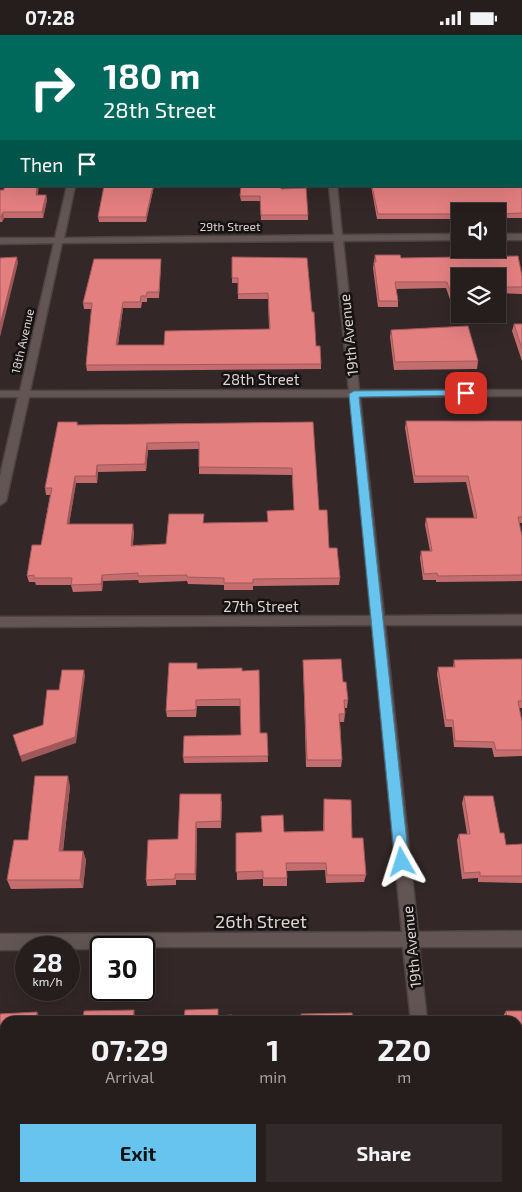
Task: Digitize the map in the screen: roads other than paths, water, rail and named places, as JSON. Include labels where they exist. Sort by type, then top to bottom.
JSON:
[{"type":"street","name":"18th Avenue","points":[[0,501],[71,187]]},
{"type":"street","name":"19th Avenue","points":[[333,187],[418,1016]]},
{"type":"street","name":"29th Street","points":[[0,241],[451,237]]},
{"type":"street","points":[[506,237],[522,237]]},
{"type":"street","name":"28th Street","points":[[0,394],[522,393]]},
{"type":"street","name":"27th Street","points":[[0,622],[522,620]]},
{"type":"street","name":"26th Street","points":[[0,943],[522,939]]}]
